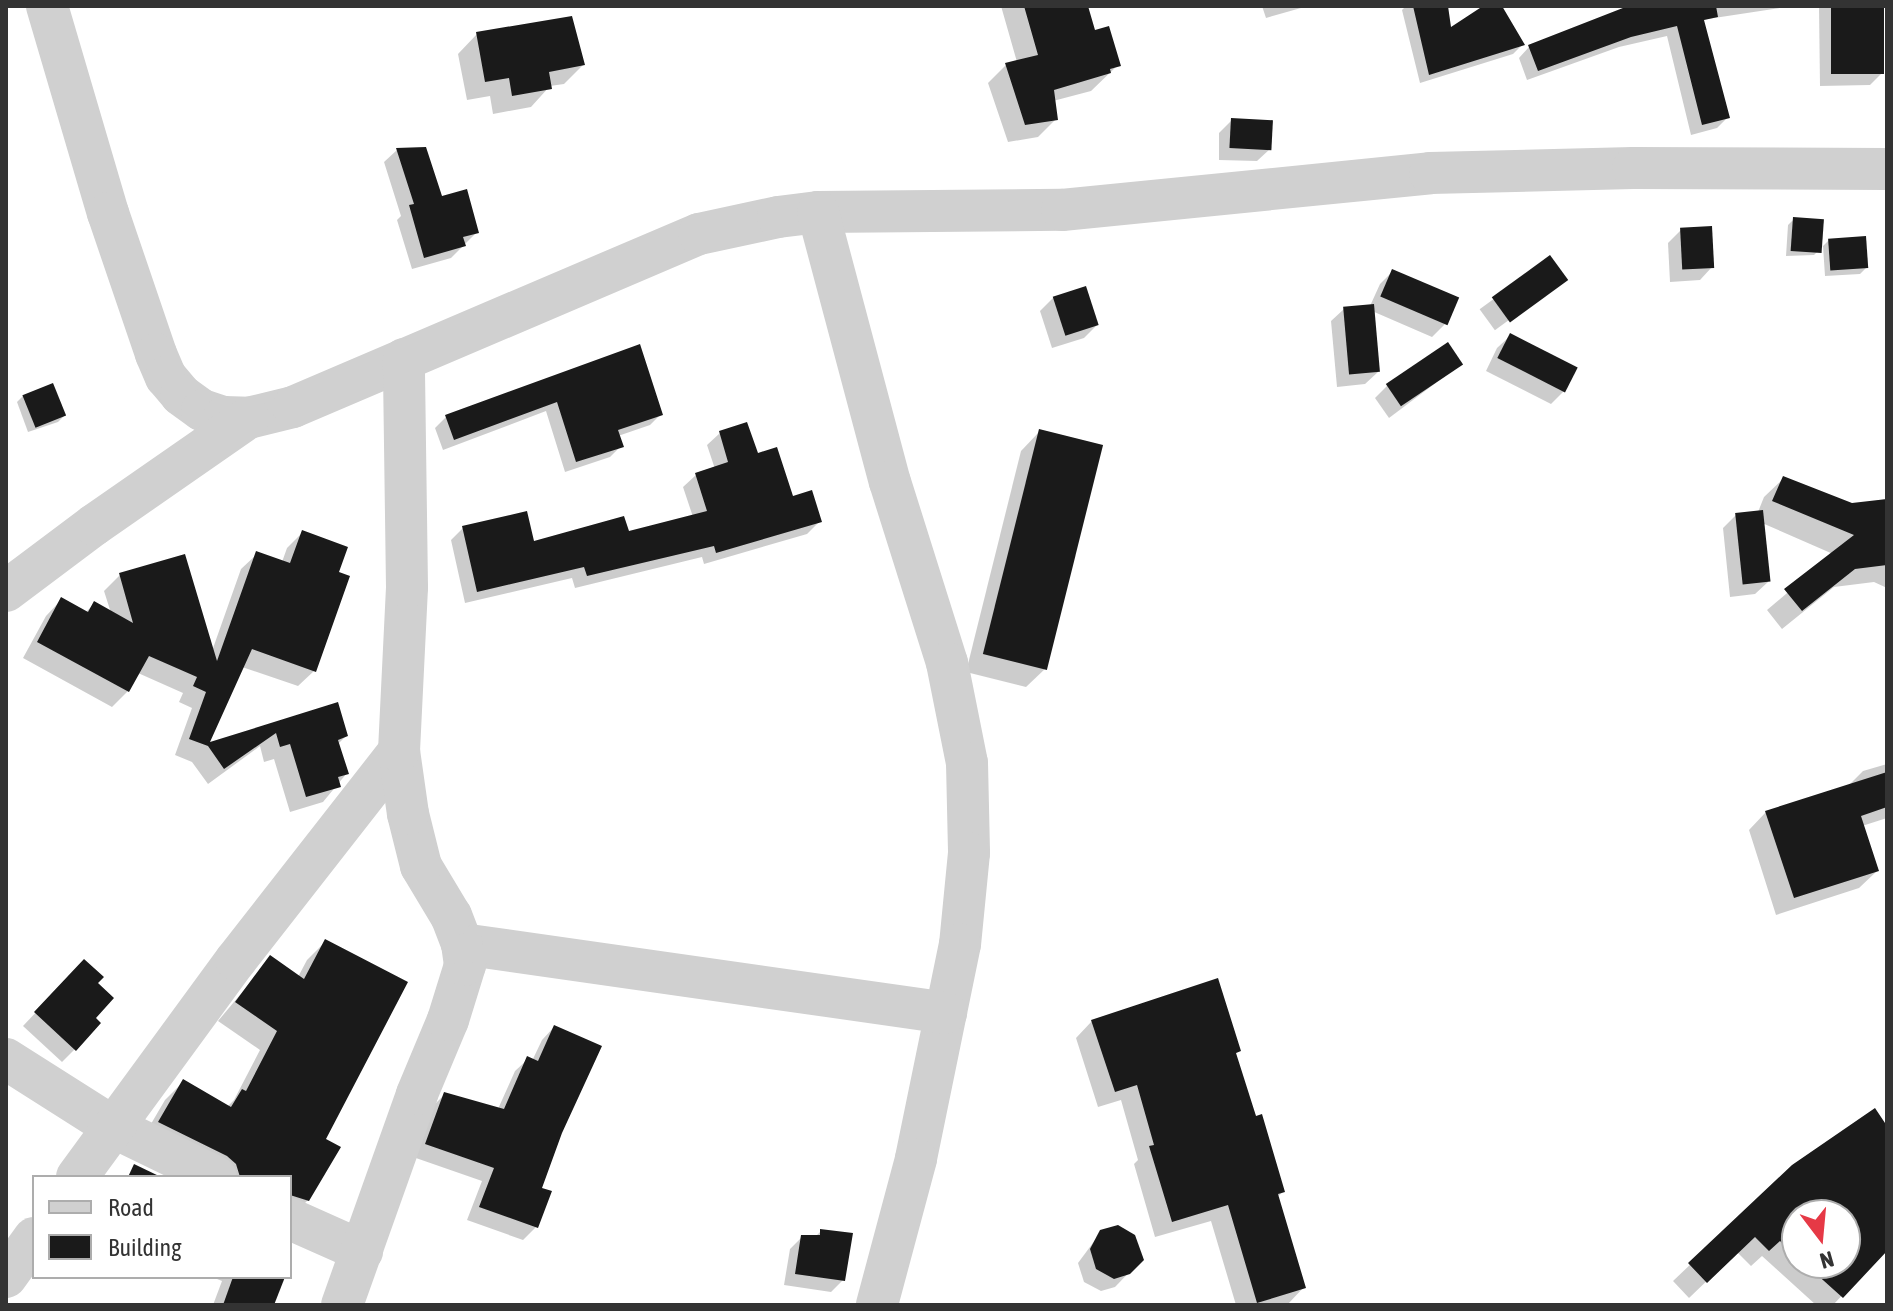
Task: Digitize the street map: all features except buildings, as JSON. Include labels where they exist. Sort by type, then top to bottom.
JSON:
[{"type":"street","points":[[47,6],[108,213],[144,322],[166,377],[181,395],[202,410],[224,417],[248,418],[293,407],[699,234],[818,212],[1062,210],[1430,173],[1633,168],[1887,169]]},
{"type":"street","points":[[818,212],[890,482],[947,663],[967,763],[969,853],[960,944],[916,1159],[877,1305]]},
{"type":"street","points":[[342,1305],[465,965],[462,944],[451,916],[421,866],[408,814],[399,751],[407,587],[404,359]]},
{"type":"street","points":[[6,591],[94,525],[248,418]]},
{"type":"street","points":[[78,1175],[236,960],[399,751]]},
{"type":"street","points":[[462,944],[946,1013]]},
{"type":"street","points":[[6,1059],[113,1127],[212,1175]]},
{"type":"street","points":[[292,1220],[362,1251]]},
{"type":"street","points":[[6,1277],[32,1241]]}]
